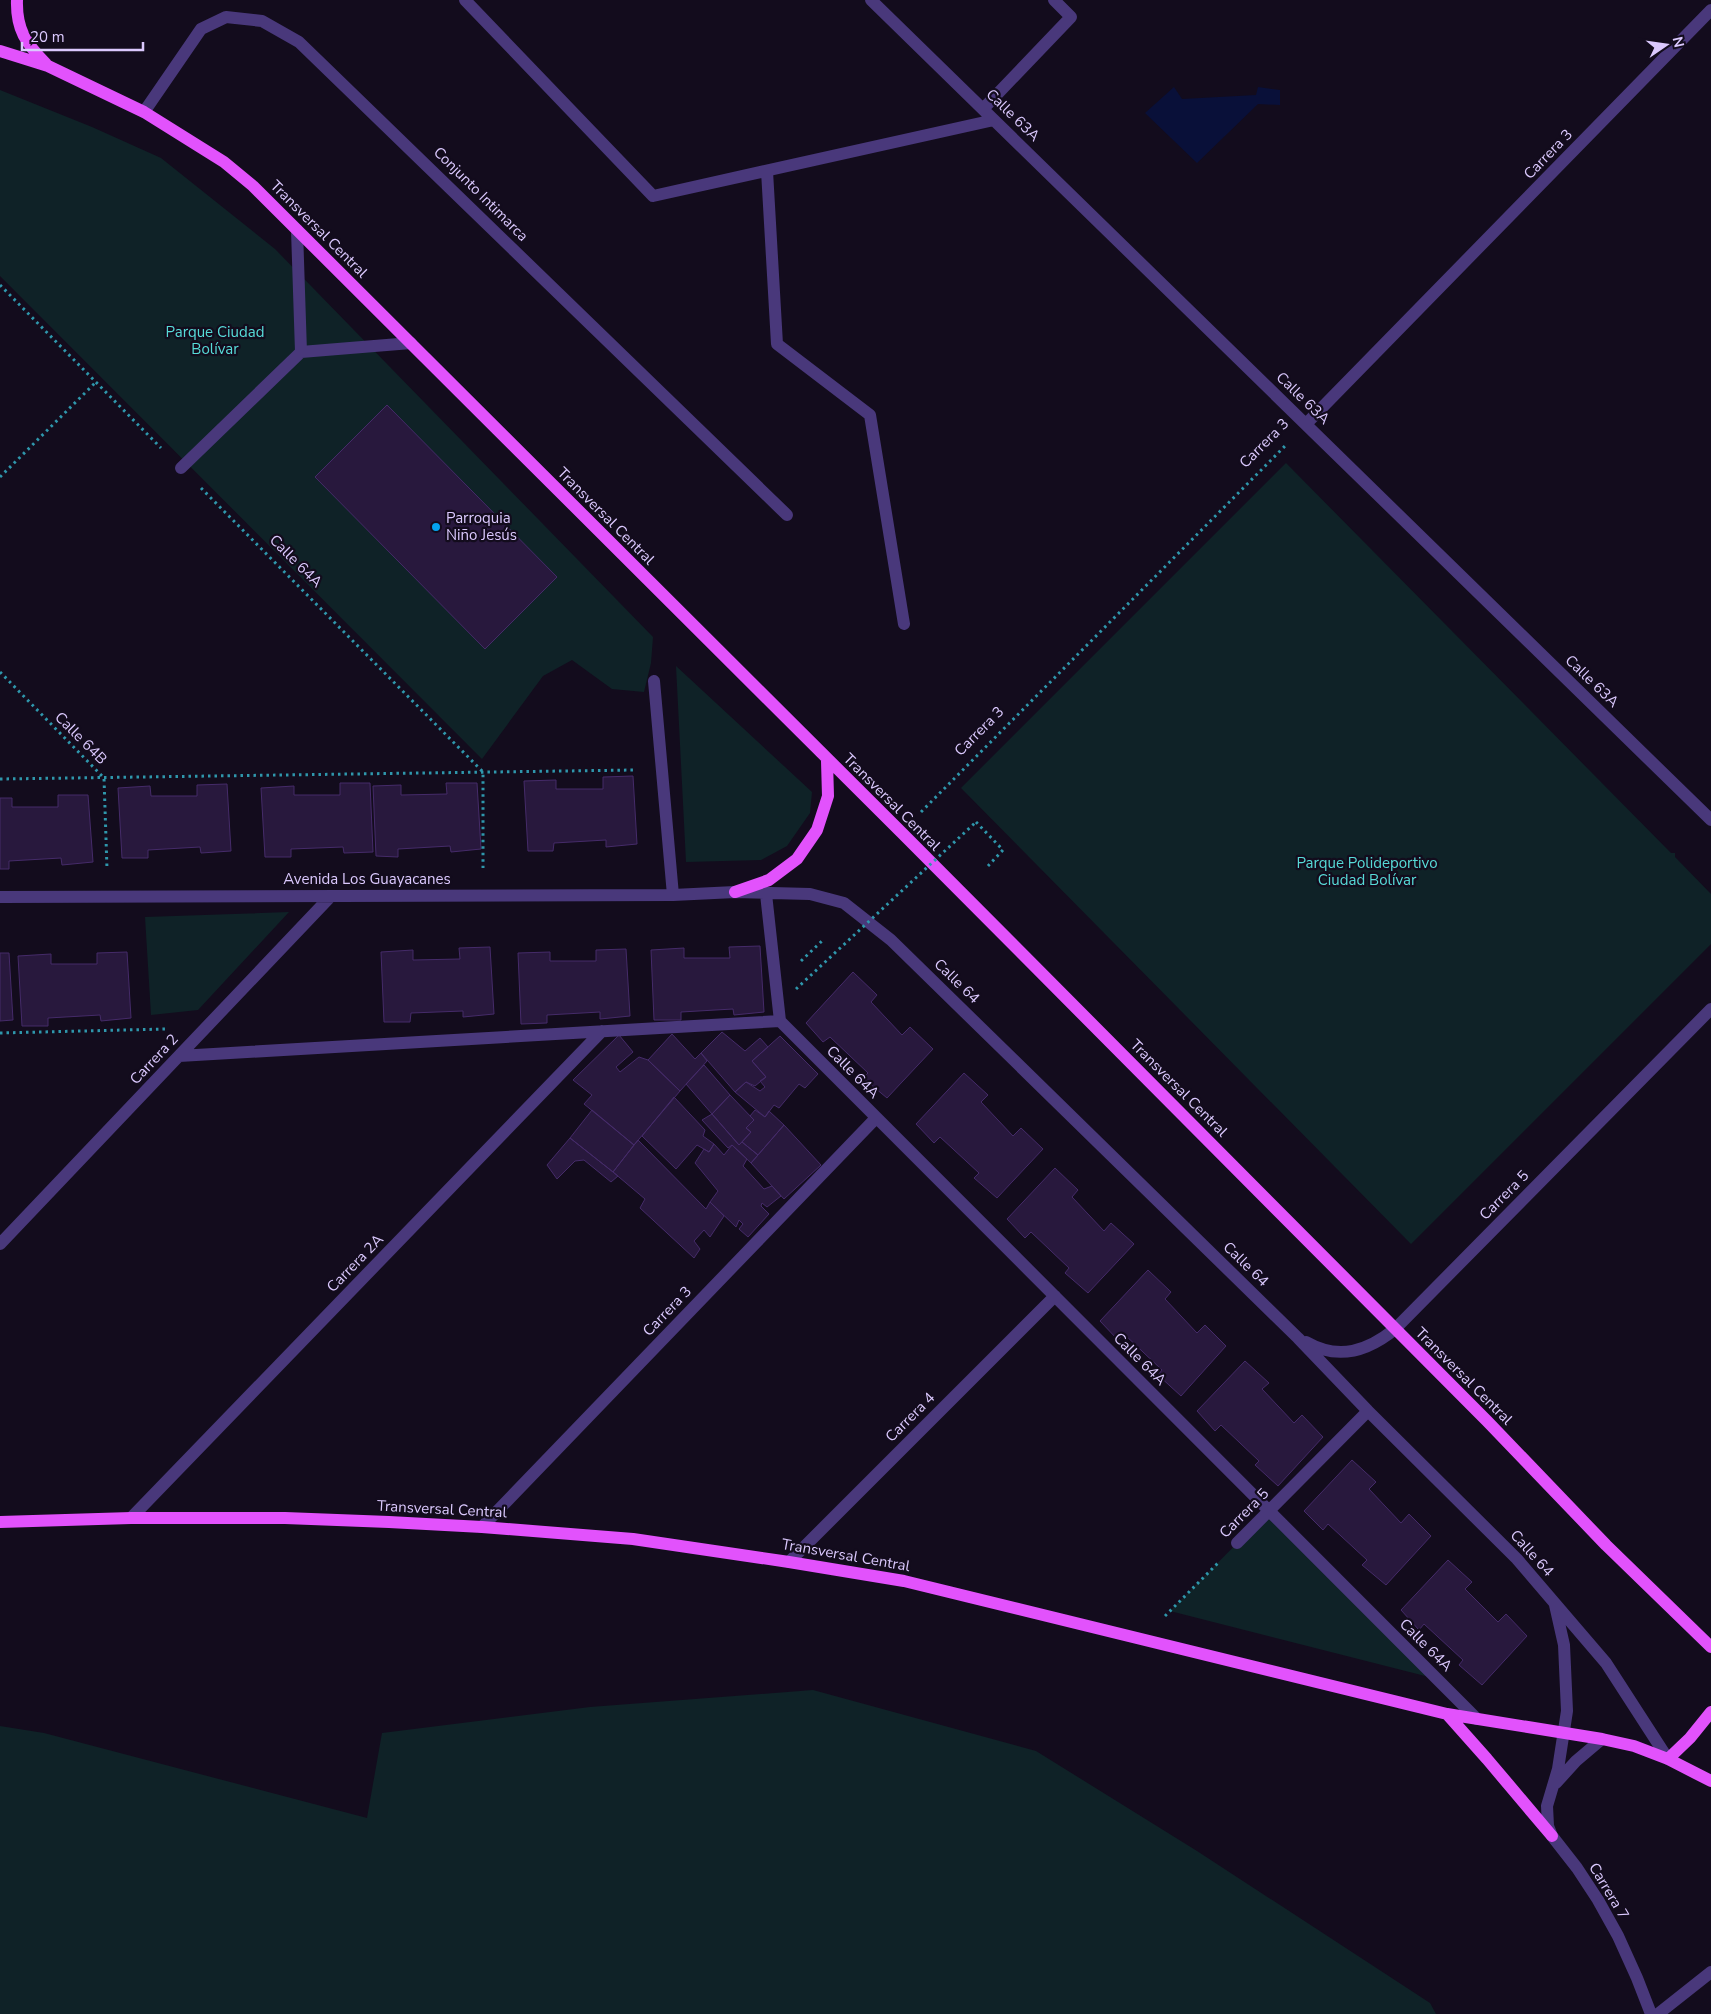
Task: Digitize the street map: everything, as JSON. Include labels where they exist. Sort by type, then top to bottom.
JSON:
[{"type":"main road","points":[[17,0],[17,16],[27,44],[48,66]]},
{"type":"main road","name":"Transversal Central","points":[[0,51],[48,66],[144,112],[224,162],[253,186],[901,832],[1395,1329],[1606,1545],[1711,1647]]},
{"type":"main road","points":[[735,892],[769,880],[797,859],[817,830],[828,796],[827,760]]},
{"type":"main road","name":"Transversal Central","points":[[0,1522],[131,1518],[285,1518],[482,1527],[633,1539],[789,1562],[904,1581],[1447,1714],[1602,1739],[1634,1746],[1668,1759],[1711,1781]]},
{"type":"main road","points":[[1668,1759],[1690,1738],[1711,1712]]},
{"type":"main road","points":[[1447,1714],[1552,1836]]},
{"type":"street","points":[[465,0],[653,196],[994,120]]},
{"type":"street","name":"Calle 63A","points":[[871,0],[1711,820]]},
{"type":"street","points":[[983,109],[1071,17],[1054,0]]},
{"type":"street","name":"Carrera 3","points":[[1306,424],[1711,10]]},
{"type":"street","name":"Conjunto Intimarca","points":[[144,112],[201,29],[226,17],[262,21],[299,42],[787,515]]},
{"type":"street","points":[[766,171],[777,344],[870,415],[904,624]]},
{"type":"street","points":[[297,230],[302,352]]},
{"type":"street","points":[[181,468],[302,352],[411,344]]},
{"type":"street","points":[[654,681],[673,895]]},
{"type":"street","name":"Calle 64","points":[[735,892],[810,894],[844,904],[891,940],[1298,1338],[1368,1411],[1517,1559],[1606,1663],[1668,1759]]},
{"type":"street","name":"Avenida Los Guayacanes","points":[[0,897],[673,895],[735,892]]},
{"type":"street","points":[[179,1056],[780,1021],[766,894]]},
{"type":"street","name":"Carrera 2","points":[[0,1244],[331,896]]},
{"type":"street","name":"Carrera 5","points":[[1298,1338],[1317,1348],[1338,1352],[1358,1350],[1379,1342],[1395,1329],[1711,1009]]},
{"type":"street","name":"Calle 64A","points":[[780,1021],[1477,1719]]},
{"type":"street","name":"Carrera 2A","points":[[131,1518],[602,1031]]},
{"type":"street","name":"Carrera 3","points":[[482,1527],[876,1118]]},
{"type":"street","name":"Carrera 4","points":[[789,1562],[1055,1296]]},
{"type":"street","name":"Carrera 5","points":[[1237,1544],[1368,1411]]},
{"type":"street","name":"Carrera 7","points":[[1555,1602],[1564,1645],[1567,1689],[1564,1733],[1553,1787],[1547,1806],[1548,1826],[1552,1836],[1577,1868],[1598,1900],[1618,1936],[1651,2014]]},
{"type":"street","name":"Carrera 7","points":[[1553,1787],[1576,1761],[1602,1739]]},
{"type":"street","points":[[1658,2014],[1711,1972]]},
{"type":"path","name":"Calle 64A","points":[[0,285],[483,772]]},
{"type":"path","points":[[0,477],[96,382]]},
{"type":"path","name":"Carrera 3","points":[[901,832],[1306,424]]},
{"type":"path","name":"Calle 64B","points":[[0,672],[104,778],[107,896]]},
{"type":"path","points":[[0,779],[662,769]]},
{"type":"path","points":[[483,772],[483,895]]},
{"type":"path","points":[[796,989],[976,822],[1003,850],[988,866]]},
{"type":"path","points":[[0,1033],[205,1028]]},
{"type":"path","name":"Carrera 5","points":[[1143,1639],[1237,1544]]},
{"type":"green space","name":"Parque Ciudad Bolívar","points":[[0,90],[92,127],[161,158],[275,249],[653,637],[651,663],[644,692],[612,689],[572,660],[543,676],[482,759],[0,276]]},
{"type":"green space","name":"Parque Polideportivo Ciudad Bolívar","points":[[1286,463],[1671,853],[1675,853],[1675,857],[1711,894],[1711,944],[1411,1244],[961,788]]},
{"type":"green space","points":[[676,666],[812,792],[810,813],[787,846],[761,860],[686,862]]},
{"type":"green space","points":[[289,912],[198,1010],[151,1015],[145,917]]},
{"type":"green space","points":[[1269,1511],[1437,1679],[1170,1611]]},
{"type":"green space","points":[[813,1690],[1036,1751],[1197,1851],[1430,2003],[1436,2014],[0,2014],[0,1726],[44,1733],[367,1818],[382,1733],[590,1707]]},
{"type":"shaded area","points":[[1174,87],[1182,99],[1256,95],[1258,87],[1280,90],[1280,105],[1258,104],[1197,163],[1145,113]]},
{"type":"building","name":"Parroquia Niño Jesús","points":[[387,405],[557,577],[485,649],[315,477]]},
{"type":"building","points":[[633,776],[637,844],[606,847],[606,840],[554,843],[553,851],[528,851],[524,781],[556,780],[556,789],[603,789],[603,777]]},
{"type":"building","points":[[340,783],[370,783],[373,852],[344,853],[343,847],[291,849],[291,857],[265,857],[261,788],[294,786],[294,795],[340,795]]},
{"type":"building","points":[[446,783],[477,783],[481,849],[451,852],[450,846],[398,849],[398,857],[376,856],[373,786],[401,785],[401,795],[447,794]]},
{"type":"building","points":[[227,784],[231,851],[201,853],[200,847],[148,850],[148,858],[122,858],[118,788],[150,786],[151,796],[197,796],[197,785]]},
{"type":"building","points":[[58,795],[88,795],[93,862],[62,865],[61,858],[9,861],[9,869],[0,869],[0,798],[12,798],[12,807],[58,807]]},
{"type":"building","points":[[760,946],[764,1012],[734,1015],[733,1009],[681,1012],[681,1020],[654,1020],[651,950],[684,948],[684,958],[730,958],[729,947]]},
{"type":"building","points":[[490,947],[494,1014],[463,1017],[463,1011],[411,1013],[410,1022],[384,1022],[381,952],[413,950],[413,960],[460,959],[459,948]]},
{"type":"building","points":[[626,949],[630,1016],[600,1019],[600,1012],[547,1015],[547,1023],[521,1024],[518,953],[550,952],[550,961],[596,961],[596,950]]},
{"type":"building","points":[[127,952],[131,1018],[101,1021],[100,1015],[48,1018],[48,1026],[22,1026],[18,956],[51,954],[51,964],[97,964],[97,953]]},
{"type":"building","points":[[0,953],[9,953],[13,1020],[0,1021]]},
{"type":"building","points":[[853,972],[877,995],[871,1002],[902,1035],[910,1027],[933,1049],[887,1098],[863,1078],[868,1073],[830,1037],[823,1042],[806,1023]]},
{"type":"building","points":[[722,1032],[745,1051],[760,1038],[768,1047],[752,1061],[766,1077],[755,1086],[746,1082],[735,1092],[701,1053]]},
{"type":"building","points":[[672,1034],[695,1059],[701,1053],[707,1061],[680,1091],[648,1060]]},
{"type":"building","points":[[619,1035],[633,1052],[616,1067],[620,1072],[639,1057],[648,1060],[680,1091],[634,1145],[584,1104],[592,1095],[573,1080]]},
{"type":"building","points":[[780,1036],[818,1074],[805,1088],[799,1084],[779,1108],[774,1105],[765,1117],[735,1092],[746,1082],[760,1091],[765,1087],[760,1081],[766,1077],[752,1061]]},
{"type":"building","points":[[704,1065],[730,1095],[712,1114],[686,1084]]},
{"type":"building","points":[[964,1073],[988,1095],[981,1102],[1013,1136],[1021,1128],[1043,1149],[997,1198],[974,1178],[979,1173],[940,1137],[934,1143],[916,1124]]},
{"type":"building","points":[[730,1095],[754,1120],[746,1128],[751,1132],[739,1145],[712,1114]]},
{"type":"building","points":[[674,1097],[705,1130],[703,1136],[714,1144],[709,1152],[697,1145],[676,1169],[642,1136]]},
{"type":"building","points":[[592,1110],[634,1145],[613,1172],[570,1138]]},
{"type":"building","points":[[755,1110],[765,1117],[769,1111],[784,1125],[758,1155],[742,1142],[751,1132],[746,1128],[754,1120],[750,1116]]},
{"type":"building","points":[[712,1114],[739,1145],[742,1142],[758,1155],[751,1163],[732,1145],[728,1148],[702,1120]]},
{"type":"building","points":[[784,1125],[821,1165],[784,1199],[751,1163]]},
{"type":"building","points":[[570,1138],[618,1176],[611,1182],[584,1160],[575,1161],[557,1179],[547,1165]]},
{"type":"building","points":[[638,1140],[706,1209],[710,1202],[724,1216],[710,1237],[704,1230],[694,1241],[700,1249],[694,1258],[640,1208],[645,1199],[613,1172]]},
{"type":"building","points":[[714,1144],[724,1155],[732,1145],[747,1159],[743,1166],[764,1189],[772,1186],[781,1196],[767,1207],[762,1203],[761,1206],[769,1214],[748,1237],[739,1229],[743,1224],[739,1220],[736,1227],[710,1202],[718,1191],[695,1163],[704,1149],[709,1152]]},
{"type":"building","points":[[1055,1168],[1078,1190],[1072,1197],[1104,1231],[1111,1223],[1134,1244],[1088,1293],[1065,1273],[1069,1268],[1031,1232],[1025,1238],[1007,1219]]},
{"type":"building","points":[[1148,1270],[1171,1292],[1165,1299],[1197,1333],[1205,1325],[1226,1346],[1181,1396],[1158,1375],[1162,1370],[1124,1334],[1118,1340],[1100,1321]]},
{"type":"building","points":[[1245,1361],[1269,1383],[1262,1389],[1294,1423],[1302,1415],[1323,1437],[1278,1486],[1255,1465],[1259,1461],[1221,1425],[1215,1431],[1197,1411]]},
{"type":"building","points":[[1352,1460],[1376,1482],[1369,1489],[1401,1523],[1409,1514],[1431,1536],[1386,1585],[1362,1565],[1367,1560],[1328,1524],[1323,1530],[1304,1511]]},
{"type":"building","points":[[1448,1560],[1472,1582],[1465,1589],[1498,1622],[1506,1614],[1527,1636],[1482,1685],[1459,1665],[1463,1660],[1424,1624],[1419,1630],[1401,1610]]},
{"type":"place","name":"Parroquia Niño Jesús","points":[[436,527]]}]
